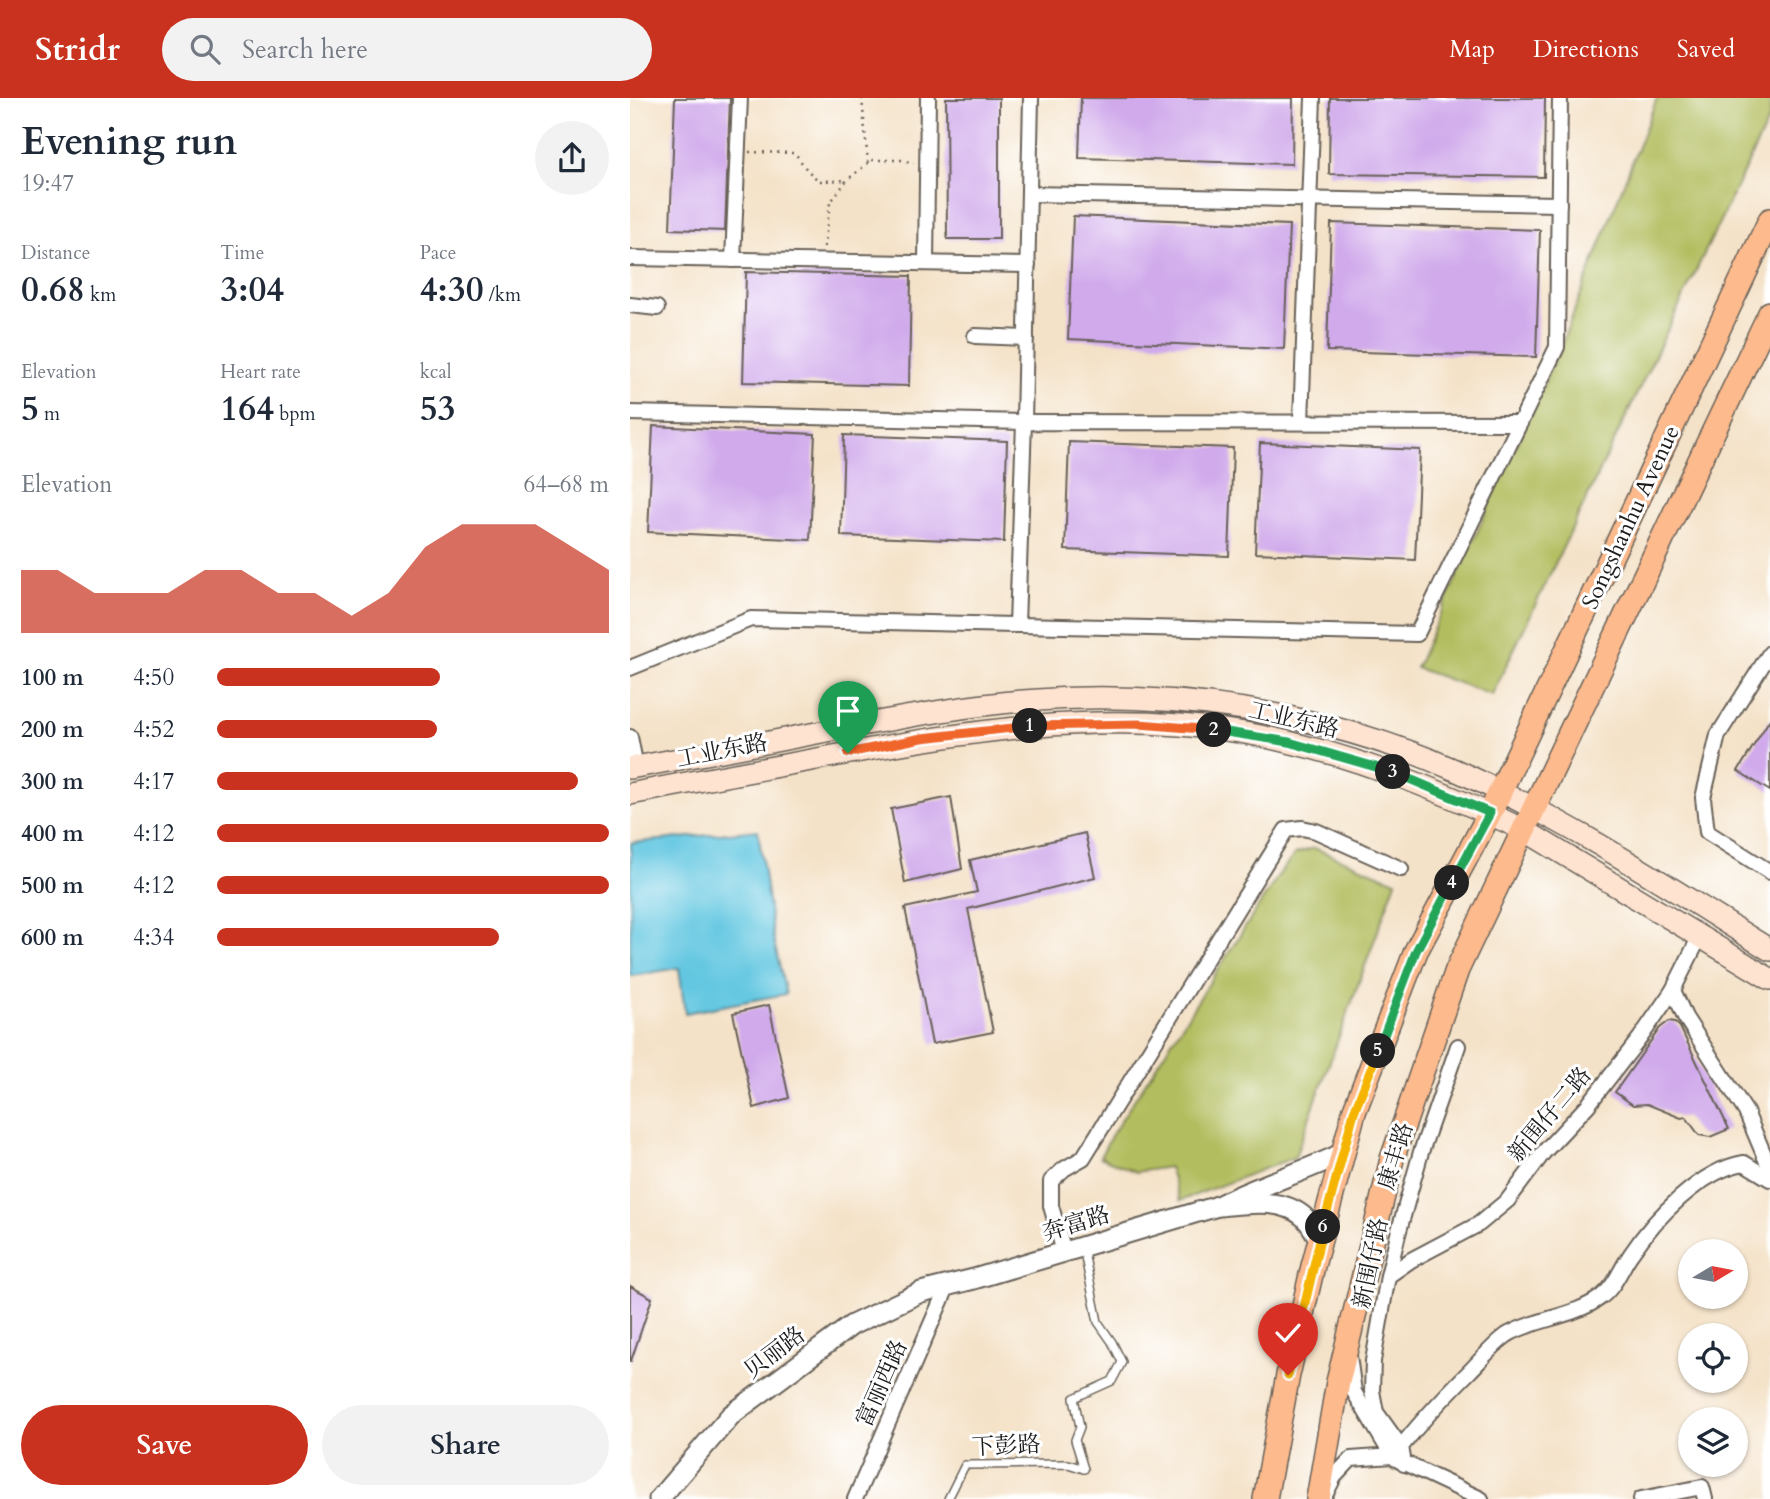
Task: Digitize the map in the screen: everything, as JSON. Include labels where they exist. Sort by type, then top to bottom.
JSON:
[{"type":"main road","name":"Songshanhu Avenue","points":[[1490,813],[1770,220]]},
{"type":"main road","name":"Songshanhu Avenue","points":[[1524,830],[1770,313]]},
{"type":"main road","name":"工业东路","points":[[633,768],[918,714],[975,706],[1027,701],[1140,699],[1241,707],[1294,718],[1392,746],[1453,769],[1536,808],[1770,950]]},
{"type":"main road","name":"工业东路","points":[[630,794],[922,738],[978,731],[1028,726],[1139,724],[1238,732],[1289,742],[1384,769],[1490,813],[1524,830],[1770,979]]},
{"type":"main road","points":[[1265,1499],[1288,1375],[1354,1112],[1416,951],[1490,813]]},
{"type":"main road","name":"康丰路","points":[[1320,1499],[1338,1382],[1392,1159],[1457,970],[1524,830]]},
{"type":"street","points":[[733,260],[740,98]]},
{"type":"street","points":[[926,263],[929,98]]},
{"type":"street","points":[[1017,625],[1031,98]]},
{"type":"street","points":[[1301,422],[1312,98]]},
{"type":"street","points":[[630,668],[751,619],[1417,634],[1557,348],[1560,98]]},
{"type":"street","points":[[1029,194],[1559,204]]},
{"type":"street","points":[[630,258],[1028,265]]},
{"type":"street","points":[[630,305],[657,307]]},
{"type":"street","points":[[975,336],[1026,338]]},
{"type":"street","points":[[630,413],[1024,422],[1520,423]]},
{"type":"street","points":[[1770,653],[1718,735],[1703,798],[1707,832],[1770,872]]},
{"type":"street","points":[[630,737],[633,768]]},
{"type":"street","points":[[1074,1249],[1051,1206],[1051,1181],[1064,1169],[1083,1158],[1286,830],[1302,828],[1316,831],[1401,869]]},
{"type":"street","name":"新围仔二路","points":[[1388,1276],[1411,1260],[1479,1224],[1508,1200],[1543,1153],[1588,1105],[1673,990],[1700,936]]},
{"type":"street","points":[[1673,990],[1685,1017],[1746,1112],[1770,1169]]},
{"type":"street","name":"新围仔路","points":[[1399,1456],[1376,1412],[1372,1391],[1373,1361],[1388,1276],[1421,1152],[1458,1046]]},
{"type":"street","points":[[1217,1206],[1248,1190],[1318,1165],[1343,1153]]},
{"type":"street","points":[[1399,1456],[1421,1422],[1508,1334],[1586,1306],[1611,1288],[1645,1234],[1701,1180],[1730,1165],[1744,1163],[1770,1179]]},
{"type":"street","points":[[1217,1206],[1257,1203],[1288,1207],[1305,1217],[1320,1240]]},
{"type":"street","name":"奔富路","points":[[948,1286],[1217,1206]]},
{"type":"street","name":"贝丽路","points":[[659,1499],[731,1415],[800,1362],[852,1325],[921,1292],[948,1286]]},
{"type":"street","name":"富丽西路","points":[[855,1499],[948,1286]]},
{"type":"street","points":[[1347,1345],[1354,1392],[1399,1456],[1481,1499]]},
{"type":"street","points":[[1320,1499],[1334,1477],[1351,1459],[1399,1456]]},
{"type":"street","points":[[1641,1499],[1702,1487],[1705,1499]]},
{"type":"lane","name":"下彭路","points":[[948,1499],[965,1465],[1069,1464],[1084,1469],[1075,1440],[1080,1427],[1074,1398],[1112,1381],[1122,1362],[1098,1322],[1074,1249]]},
{"type":"path","points":[[862,98],[868,163]]},
{"type":"path","points":[[738,151],[795,153],[819,181],[847,180]]},
{"type":"path","points":[[822,261],[830,204],[847,180],[872,160],[901,160],[928,166]]},
{"type":"green space","points":[[1657,98],[1770,98],[1770,117],[1492,695],[1416,668],[1561,345]]},
{"type":"green space","points":[[1314,848],[1396,881],[1295,1157],[1180,1201],[1169,1167],[1136,1172],[1100,1157],[1280,873],[1295,854]]},
{"type":"water","points":[[758,830],[773,937],[786,994],[685,1013],[679,968],[630,976],[631,843]]},
{"type":"building","points":[[675,98],[730,98],[725,231],[670,229]]},
{"type":"building","points":[[946,98],[999,98],[999,239],[947,239]]},
{"type":"building","points":[[1081,98],[1293,98],[1292,164],[1079,158]]},
{"type":"building","points":[[1330,98],[1545,98],[1544,177],[1329,174]]},
{"type":"building","points":[[1073,216],[1289,225],[1284,349],[1068,339]]},
{"type":"building","points":[[1331,223],[1540,230],[1536,357],[1327,351]]},
{"type":"building","points":[[746,272],[911,276],[909,386],[743,382]]},
{"type":"building","points":[[653,426],[815,434],[810,540],[648,532]]},
{"type":"building","points":[[844,435],[1007,441],[1004,542],[841,536]]},
{"type":"building","points":[[1069,442],[1233,448],[1229,556],[1065,550]]},
{"type":"building","points":[[1260,443],[1420,450],[1415,560],[1255,553]]},
{"type":"building","points":[[1770,719],[1770,791],[1738,771]]},
{"type":"building","points":[[951,797],[962,869],[905,883],[891,809]]},
{"type":"building","points":[[1085,833],[1095,877],[968,909],[993,1032],[932,1044],[905,908],[977,892],[970,860]]},
{"type":"building","points":[[769,1005],[789,1098],[754,1108],[733,1013]]},
{"type":"building","points":[[1669,1021],[1680,1027],[1729,1129],[1710,1137],[1699,1135],[1686,1117],[1681,1118],[1647,1104],[1633,1105],[1615,1092],[1660,1028]]},
{"type":"building","points":[[630,1286],[652,1298],[631,1361],[630,1361]]},
{"type":"route","points":[[848,753],[922,738],[1028,726],[1139,724],[1191,727],[1238,732],[1335,754],[1384,769],[1490,813],[1416,951],[1354,1112],[1313,1266],[1288,1375]]}]
